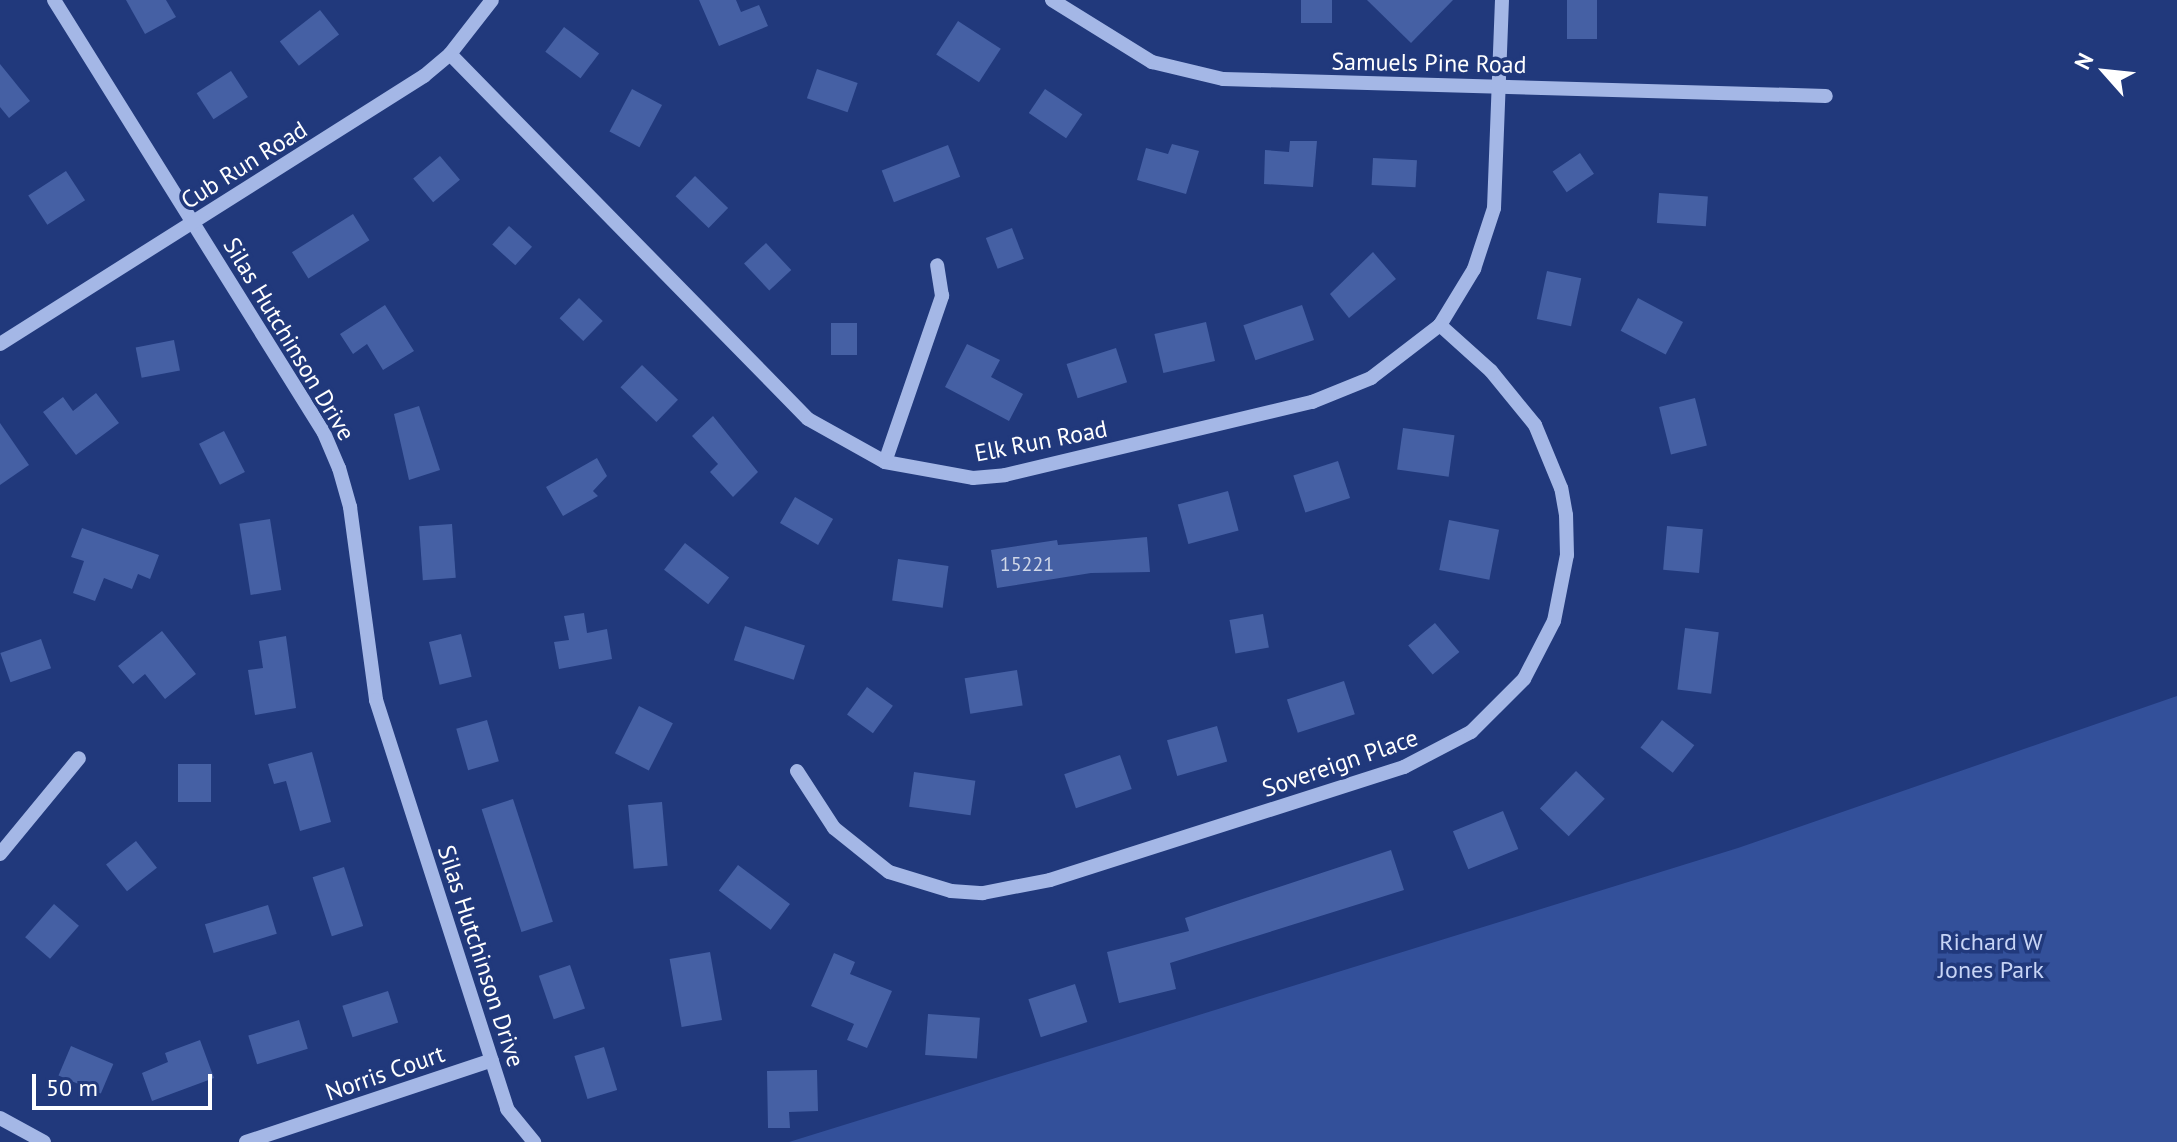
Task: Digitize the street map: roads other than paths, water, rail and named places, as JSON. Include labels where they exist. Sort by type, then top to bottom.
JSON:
[{"type":"street","name":"Silas Hutchinson Drive","points":[[54,0],[324,433],[339,468],[350,507],[376,700],[507,1109],[534,1142]]},
{"type":"street","name":"Cub Run Road","points":[[0,344],[424,76],[450,54],[492,0]]},
{"type":"street","name":"Samuels Pine Road","points":[[1052,0],[1129,51],[1199,76],[1826,96]]},
{"type":"street","name":"Elk Run Road","points":[[450,54],[808,419],[885,462],[941,476],[1005,475],[1312,402],[1371,378],[1440,325],[1474,269],[1489,229],[1500,87],[1502,0]]},
{"type":"street","points":[[885,462],[942,296],[937,265]]},
{"type":"street","name":"Sovereign Place","points":[[797,771],[834,828],[889,872],[919,884],[983,893],[1050,880],[1404,767],[1471,732],[1508,698],[1544,645],[1562,595],[1566,515],[1561,488],[1535,425],[1491,371],[1440,325]]},
{"type":"street","points":[[0,854],[79,758]]},
{"type":"street","name":"Norris Court","points":[[246,1142],[492,1060]]},
{"type":"street","points":[[0,1118],[44,1142]]},
{"type":"park label","name":"Richard W Jones Park","points":[[1991,956]]}]
